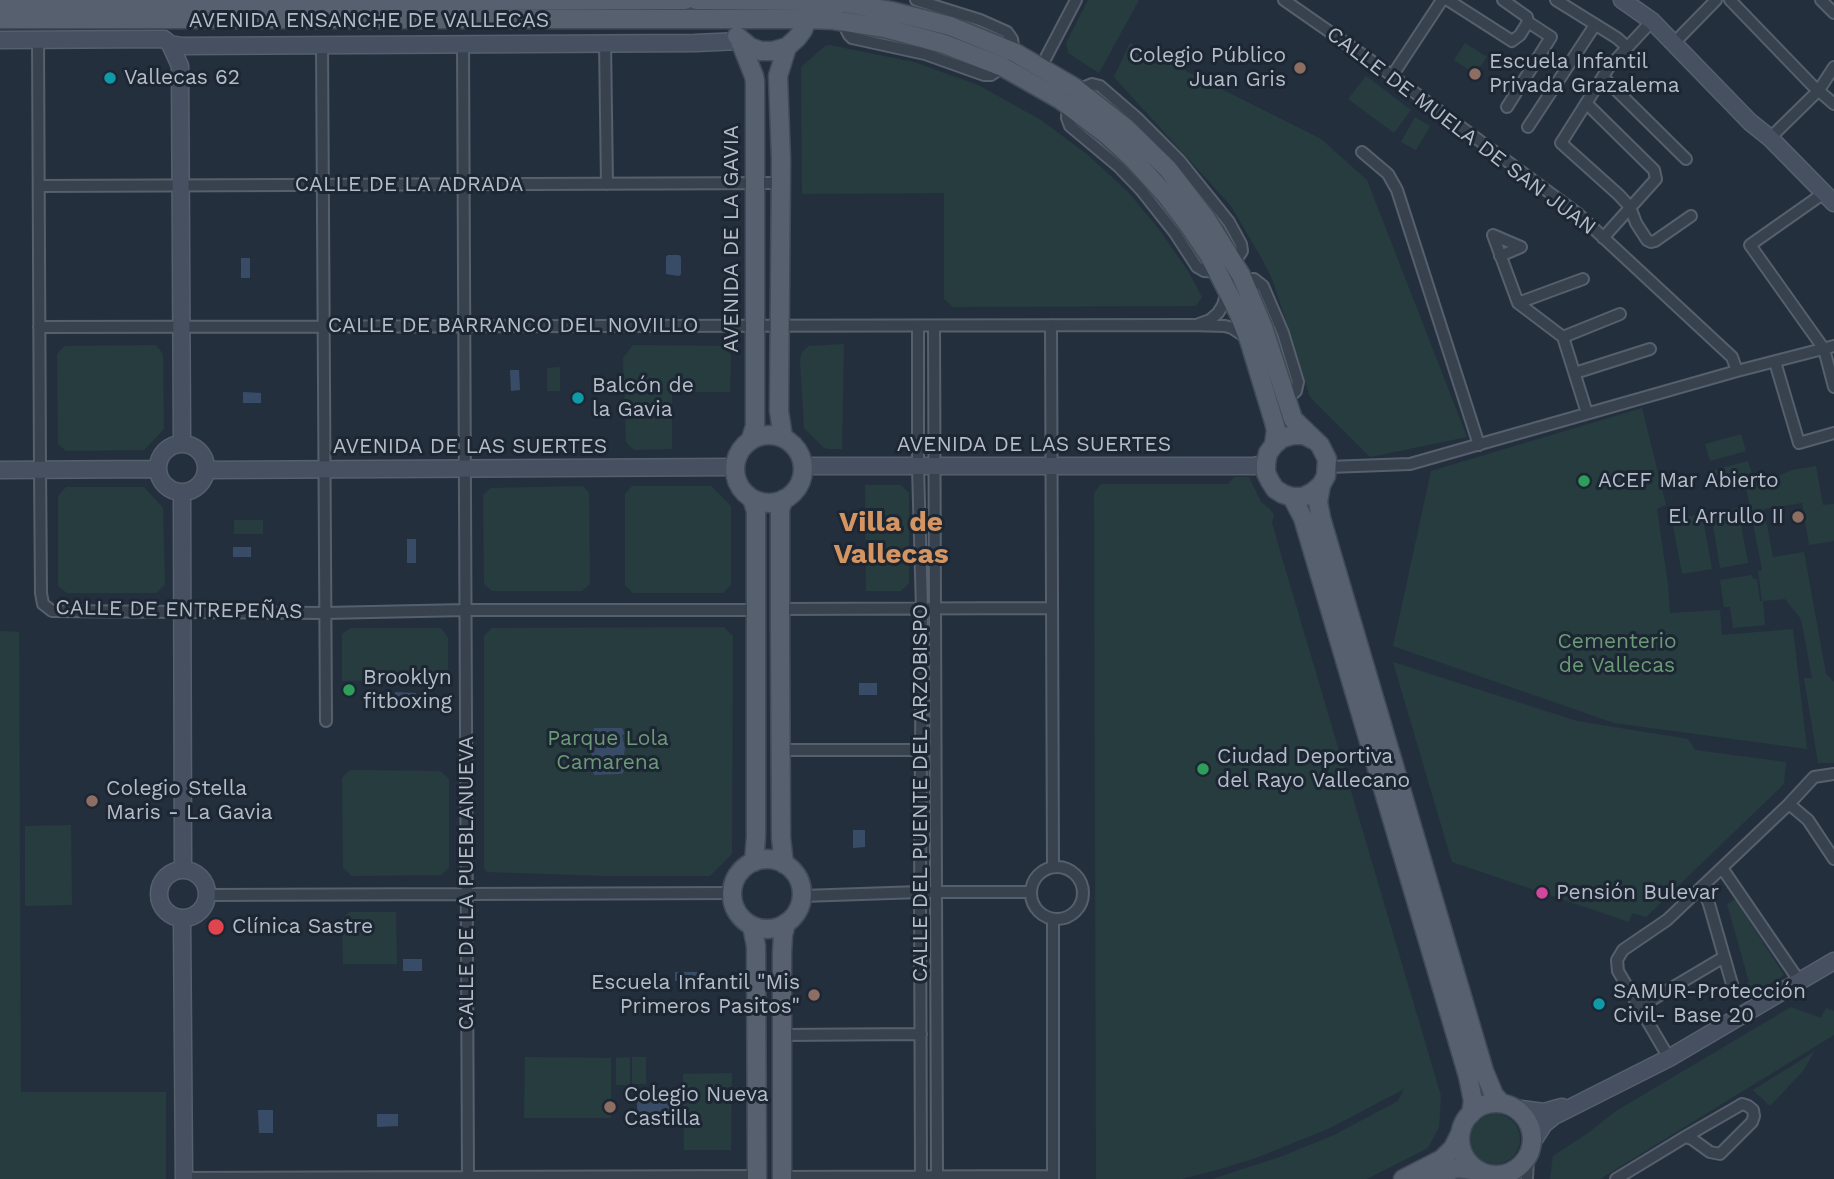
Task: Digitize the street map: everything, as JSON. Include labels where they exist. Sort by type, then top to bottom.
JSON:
[{"type":"main road","name":"AVENIDA ENSANCHE DE VALLECAS","points":[[0,19],[157,7],[685,0]]},
{"type":"main road","name":"AVENIDA ENSANCHE DE VALLECAS","points":[[696,0],[891,11],[950,26],[1126,128],[1168,169],[1205,217],[1235,285],[1264,327],[1293,419],[1324,451],[1328,467]]},
{"type":"main road","name":"AVENIDA DE LA GAVIA","points":[[727,1],[728,20],[754,76],[756,326],[755,426],[751,439]]},
{"type":"main road","points":[[1632,2],[1829,198]]},
{"type":"main road","name":"AVENIDA ENSANCHE DE VALLECAS","points":[[0,3],[132,3],[157,7]]},
{"type":"main road","points":[[157,7],[167,41],[180,66],[183,443]]},
{"type":"main road","name":"AVENIDA ENSANCHE DE VALLECAS","points":[[206,7],[728,20],[807,7]]},
{"type":"main road","points":[[180,66],[193,44],[202,35],[206,7]]},
{"type":"main road","points":[[740,41],[761,51],[787,47],[803,30],[807,7]]},
{"type":"main road","name":"AVENIDA ENSANCHE DE VALLECAS","points":[[0,40],[167,41],[182,46],[740,41]]},
{"type":"main road","points":[[783,438],[779,411],[778,76],[787,47]]},
{"type":"main road","name":"AVENIDA ENSANCHE DE VALLECAS","points":[[1009,60],[1041,67],[1073,97]]},
{"type":"main road","name":"AVENIDA ENSANCHE DE VALLECAS","points":[[1235,285],[1276,430],[1274,445],[1268,453],[1266,463]]},
{"type":"main road","points":[[1274,445],[1293,435],[1304,435],[1314,440]]},
{"type":"main road","points":[[759,436],[783,438],[797,448],[803,466],[799,486],[775,503],[752,499],[739,486],[734,475],[737,455],[751,439],[759,436]]},
{"type":"main road","points":[[183,443],[200,452],[205,460],[206,470],[198,485],[182,492],[168,488],[157,469],[164,451],[183,443]]},
{"type":"main road","points":[[1266,463],[1270,481],[1275,489],[1283,494],[1303,496],[1321,485]]},
{"type":"main road","name":"AVENIDA DE LAS SUERTES","points":[[803,466],[1254,466],[1266,463]]},
{"type":"main road","name":"AVENIDA DE LAS SUERTES","points":[[206,470],[734,467]]},
{"type":"main road","points":[[1328,467],[1318,502],[1321,517],[1484,1071],[1493,1095],[1521,1114],[1527,1122],[1530,1149]]},
{"type":"main road","points":[[0,470],[157,469]]},
{"type":"main road","points":[[182,492],[183,870]]},
{"type":"main road","points":[[1292,497],[1303,518],[1468,1076],[1473,1101],[1471,1114]]},
{"type":"main road","points":[[752,499],[756,511],[754,862]]},
{"type":"main road","points":[[784,499],[779,524],[781,838],[784,864]]},
{"type":"main road","points":[[764,859],[784,864],[794,872],[800,883],[800,906],[794,916],[775,928],[752,926],[743,920],[733,903],[735,880],[743,869],[754,862],[764,859]]},
{"type":"main road","points":[[183,870],[191,871],[204,881],[208,895],[202,910],[190,918],[182,919],[167,913],[159,898],[159,890],[167,876],[174,871],[183,870]]},
{"type":"main road","points":[[182,919],[184,1179]]},
{"type":"main road","points":[[782,1178],[781,1035],[783,934],[786,923]]},
{"type":"main road","points":[[752,926],[756,946],[757,1178]]},
{"type":"main road","points":[[1431,1179],[1457,1168],[1488,1174],[1510,1172],[1530,1149],[1539,1130],[1549,1119],[1669,1058],[1834,961]]},
{"type":"main road","points":[[1403,1179],[1442,1159],[1453,1148],[1471,1114],[1485,1105],[1544,1112],[1581,1102]]},
{"type":"main road","points":[[1460,1134],[1465,1157],[1473,1167],[1488,1174]]},
{"type":"street","name":"AVENIDA ENSANCHE DE VALLECAS","points":[[916,0],[980,20],[1007,32],[1012,39],[1009,60]]},
{"type":"street","points":[[1041,67],[1076,0]]},
{"type":"street","name":"CALLE DE MUELA DE SAN JUAN","points":[[1284,0],[1296,4],[1577,212],[1732,357],[1737,371]]},
{"type":"street","points":[[1392,76],[1442,0]]},
{"type":"street","points":[[1448,0],[1513,41],[1520,35],[1528,20]]},
{"type":"street","points":[[1503,0],[1551,37],[1507,107]]},
{"type":"street","points":[[1556,0],[1627,47]]},
{"type":"street","points":[[1674,43],[1716,0]]},
{"type":"street","points":[[1730,0],[1834,104]]},
{"type":"street","points":[[1821,0],[1834,13]]},
{"type":"street","points":[[844,8],[849,35],[852,38],[925,54],[984,75],[991,75],[1009,60]]},
{"type":"street","points":[[1652,21],[1609,67],[1561,143],[1630,207],[1642,233],[1651,242],[1692,216]]},
{"type":"street","points":[[1528,127],[1595,25]]},
{"type":"street","name":"CALLE DE ENTREPEÑAS","points":[[38,40],[43,604],[52,611],[325,613],[755,610]]},
{"type":"street","points":[[606,42],[607,184]]},
{"type":"street","name":"CALLE DE LA PUEBLANUEVA","points":[[463,43],[468,1177]]},
{"type":"street","points":[[322,44],[326,721]]},
{"type":"street","points":[[1770,138],[1832,75]]},
{"type":"street","points":[[1603,77],[1686,159]]},
{"type":"street","points":[[1073,97],[1067,118],[1070,126],[1119,167],[1141,190],[1175,233],[1197,267],[1204,271],[1226,268]]},
{"type":"street","name":"CALLE DE MUELA DE SAN JUAN","points":[[1586,103],[1654,170],[1656,179],[1603,238]]},
{"type":"street","points":[[1363,152],[1388,174],[1397,190],[1479,445]]},
{"type":"street","name":"CALLE DE LA ADRADA","points":[[39,186],[780,183]]},
{"type":"street","points":[[1829,198],[1750,245],[1829,347],[1834,387]]},
{"type":"street","points":[[1500,256],[1518,303],[1563,337],[1587,413]]},
{"type":"street","points":[[1518,303],[1583,279]]},
{"type":"street","points":[[1196,325],[1210,320],[1218,313],[1235,285]]},
{"type":"street","points":[[1563,337],[1620,314]]},
{"type":"street","name":"CALLE DE BARRANCO DEL NOVILLO","points":[[39,327],[1196,325],[1225,326],[1249,340]]},
{"type":"street","name":"CALLE DEL PUENTE DEL ARZOBISPO","points":[[918,326],[922,609],[921,1177]]},
{"type":"street","name":"CALLE DEL PUENTE DEL ARZOBISPO","points":[[934,326],[937,1176]]},
{"type":"street","points":[[1051,326],[1054,867]]},
{"type":"street","points":[[1328,467],[1410,464],[1829,347]]},
{"type":"street","points":[[1575,373],[1650,349]]},
{"type":"street","points":[[1775,362],[1799,443],[1834,432]]},
{"type":"street","points":[[780,609],[1052,608]]},
{"type":"street","points":[[780,750],[936,750]]},
{"type":"street","points":[[1669,1058],[1618,971],[1617,960],[1623,950],[1667,920],[1814,777],[1834,774]]},
{"type":"street","points":[[1789,804],[1808,820],[1834,859]]},
{"type":"street","points":[[1054,867],[1073,872],[1079,878],[1084,894],[1079,908],[1060,919],[1053,919],[1039,912],[1031,892],[1036,877],[1054,867]]},
{"type":"street","points":[[1722,868],[1800,982]]},
{"type":"street","points":[[1702,887],[1734,991]]},
{"type":"street","points":[[802,896],[1031,892]]},
{"type":"street","points":[[208,895],[732,893]]},
{"type":"street","points":[[782,1178],[1053,1177],[1053,919]]},
{"type":"street","points":[[1638,1008],[1724,957]]},
{"type":"street","points":[[781,1035],[921,1034]]},
{"type":"street","points":[[1616,1179],[1685,1137],[1742,1104],[1753,1110],[1752,1122],[1720,1154],[1710,1152],[1685,1137]]},
{"type":"street","points":[[1527,1179],[1530,1149]]},
{"type":"street","points":[[184,1179],[757,1178]]},
{"type":"green space","points":[[1088,0],[1139,0],[1099,73],[1068,53],[1066,43]]},
{"type":"green space","points":[[1130,43],[1321,139],[1367,180],[1467,437],[1370,457],[1310,397],[1273,281],[1231,206],[1114,77]]},
{"type":"green space","points":[[1465,43],[1487,57],[1475,74],[1454,60]]},
{"type":"green space","points":[[829,45],[914,62],[978,85],[1041,120],[1088,155],[1128,192],[1158,228],[1188,271],[1202,297],[1196,306],[953,307],[944,299],[944,193],[802,194],[801,67]]},
{"type":"green space","points":[[1366,76],[1411,110],[1394,133],[1348,99]]},
{"type":"green space","points":[[1415,117],[1430,126],[1416,150],[1401,142]]},
{"type":"green space","points":[[844,344],[842,449],[829,449],[824,448],[804,428],[800,359],[802,352],[809,346]]},
{"type":"green space","points":[[156,345],[163,354],[164,429],[144,450],[66,451],[58,444],[57,354],[65,346]]},
{"type":"green space","points":[[633,345],[724,346],[731,355],[730,392],[672,392],[672,449],[634,450],[626,442],[623,358]]},
{"type":"green space","points":[[560,367],[560,391],[547,391],[547,368]]},
{"type":"green space","name":"Cementerio de Vallecas","points":[[1642,408],[1666,505],[1657,509],[1670,613],[1720,610],[1722,635],[1793,629],[1807,749],[1614,723],[1393,646],[1431,471]]},
{"type":"green space","points":[[1741,434],[1746,451],[1710,461],[1705,444]]},
{"type":"green space","points":[[1748,461],[1753,478],[1719,488],[1714,470]]},
{"type":"green space","points":[[1816,466],[1823,505],[1834,504],[1834,541],[1809,545],[1802,503],[1764,509],[1773,557],[1804,552],[1826,674],[1834,682],[1834,763],[1818,763],[1804,678],[1812,678],[1801,619],[1785,599],[1763,601],[1765,625],[1733,628],[1730,607],[1724,607],[1720,580],[1752,575],[1753,579],[1757,579],[1762,601],[1758,571],[1762,570],[1746,487],[1792,470]]},
{"type":"green space","name":"Ciudad Deportiva del Rayo Vallecano","points":[[1234,477],[1249,477],[1261,502],[1274,515],[1272,523],[1441,1096],[1439,1127],[1428,1148],[1367,1179],[1212,1179],[1280,1157],[1334,1135],[1398,1101],[1404,1089],[1330,1128],[1256,1158],[1217,1170],[1182,1179],[1096,1179],[1094,493],[1101,484],[1228,484]]},
{"type":"green space","points":[[865,485],[901,485],[909,493],[909,583],[901,591],[866,591]]},
{"type":"green space","points":[[583,486],[589,493],[590,584],[582,591],[492,591],[484,584],[483,495],[491,488]]},
{"type":"green space","points":[[632,486],[711,486],[731,506],[731,585],[723,593],[633,593],[625,585],[625,494]]},
{"type":"green space","points":[[66,487],[144,487],[163,508],[165,585],[156,593],[67,593],[58,586],[58,496]]},
{"type":"green space","points":[[1738,508],[1748,563],[1720,568],[1711,512]]},
{"type":"green space","points":[[1702,514],[1712,569],[1682,574],[1672,519]]},
{"type":"green space","points":[[234,520],[263,520],[263,534],[234,534]]},
{"type":"green space","name":"Parque Lola Camarena","points":[[724,627],[733,636],[732,854],[710,876],[487,872],[484,868],[484,636],[492,628]]},
{"type":"green space","points":[[351,628],[441,628],[448,638],[448,679],[342,681],[342,634]]},
{"type":"green space","points":[[0,631],[19,632],[21,1092],[166,1092],[166,1179],[0,1179]]},
{"type":"green space","points":[[1393,662],[1577,721],[1688,739],[1695,750],[1786,762],[1784,784],[1646,917],[1632,913],[1629,922],[1452,862]]},
{"type":"green space","points":[[350,770],[440,771],[449,779],[449,868],[441,875],[352,876],[343,868],[342,778]]},
{"type":"green space","points":[[71,825],[72,905],[25,906],[25,826]]},
{"type":"green space","points":[[1735,899],[1784,975],[1743,1000],[1739,988],[1749,982],[1727,904]]},
{"type":"green space","points":[[349,912],[396,912],[397,964],[343,964],[342,920]]},
{"type":"green space","points":[[1791,1007],[1821,1018],[1826,1008],[1834,1011],[1834,1035],[1600,1179],[1550,1179],[1553,1156],[1616,1111]]},
{"type":"green space","points":[[1814,1052],[1803,1071],[1770,1106],[1753,1090]]},
{"type":"green space","points":[[525,1057],[611,1058],[611,1118],[524,1118]]},
{"type":"green space","points":[[630,1057],[630,1085],[616,1085],[616,1058]]},
{"type":"green space","points":[[632,1057],[646,1057],[646,1084],[632,1084]]},
{"type":"green space","points":[[732,1073],[731,1150],[684,1150],[683,1074]]},
{"type":"green space","points":[[1495,1114],[1513,1121],[1520,1139],[1513,1157],[1495,1164],[1477,1157],[1470,1139],[1477,1121]]},
{"type":"water","points":[[668,255],[681,257],[679,276],[666,274]]},
{"type":"water","points":[[241,258],[250,258],[250,278],[241,278]]},
{"type":"water","points":[[510,370],[519,370],[520,390],[511,391]]},
{"type":"water","points":[[243,392],[261,393],[261,403],[243,403]]},
{"type":"water","points":[[407,539],[416,539],[416,563],[407,563]]},
{"type":"water","points":[[233,547],[251,547],[251,557],[233,557]]},
{"type":"water","points":[[859,683],[877,683],[877,695],[859,695]]},
{"type":"water","points":[[395,692],[416,693],[416,702],[394,701]]},
{"type":"water","points":[[594,728],[622,728],[625,748],[622,768],[625,769],[622,774],[594,775],[591,751]]},
{"type":"water","points":[[853,830],[865,830],[865,847],[853,848]]},
{"type":"water","points":[[403,959],[422,959],[422,971],[403,971]]},
{"type":"water","points":[[675,972],[701,972],[700,981],[675,981]]},
{"type":"water","points":[[671,1096],[671,1112],[637,1113],[637,1097]]},
{"type":"water","points":[[258,1110],[273,1110],[273,1133],[259,1133]]},
{"type":"water","points":[[377,1114],[398,1114],[398,1126],[377,1127]]},
{"type":"place","name":"Colegio Público Juan Gris","points":[[1300,68]]},
{"type":"place","name":"Escuela Infantil Privada Grazalema","points":[[1475,74]]},
{"type":"place","name":"Vallecas 62","points":[[110,78]]},
{"type":"place","name":"Balcón de la Gavia","points":[[578,398]]},
{"type":"place","name":"ACEF Mar Abierto","points":[[1584,481]]},
{"type":"place","name":"El Arrullo II","points":[[1798,517]]},
{"type":"place","name":"Brooklyn fitboxing","points":[[349,690]]},
{"type":"place","name":"Ciudad Deportiva del Rayo Vallecano","points":[[1203,769]]},
{"type":"place","name":"Colegio Stella Maris - La Gavia","points":[[92,801]]},
{"type":"place","name":"Pensión Bulevar","points":[[1542,893]]},
{"type":"place","name":"Clínica Sastre","points":[[216,927]]},
{"type":"place","name":"Escuela Infantil \"Mis Primeros Pasitos\"","points":[[814,995]]},
{"type":"place","name":"SAMUR-Protección Civil- Base 20","points":[[1599,1004]]},
{"type":"place","name":"Colegio Nueva Castilla","points":[[610,1107]]},
{"type":"district","name":"Villa de Vallecas","points":[[891,539]]}]
